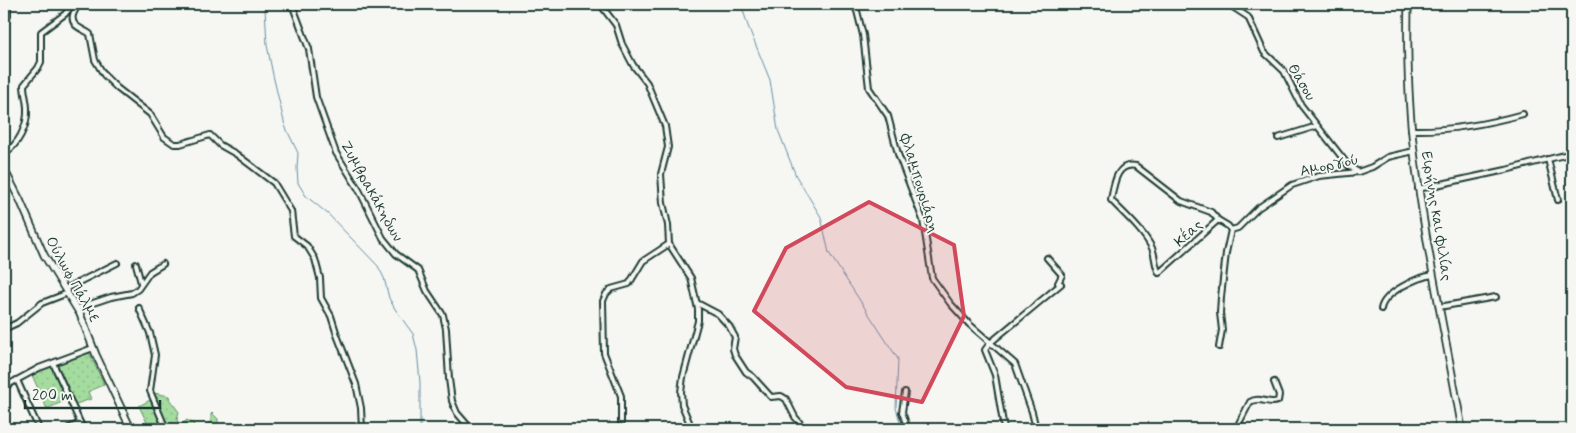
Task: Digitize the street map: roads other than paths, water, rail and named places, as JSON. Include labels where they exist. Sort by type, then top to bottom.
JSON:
[{"type":"street","points":[[4,27],[8,15],[8,4]]},
{"type":"street","points":[[4,154],[14,144],[26,123],[28,110],[24,85],[41,62],[41,32],[65,14],[73,4]]},
{"type":"street","points":[[78,4],[73,14],[73,20],[77,27],[90,34],[92,51],[100,69],[113,85],[150,114],[164,137],[178,144],[210,135],[221,146],[236,154],[275,186],[291,211],[294,236],[305,244],[315,259],[320,278],[321,298],[331,316],[356,384],[362,408],[362,429]]},
{"type":"street","name":"Ζυμβρακάκηδων","points":[[292,4],[309,49],[316,97],[336,153],[359,190],[383,238],[396,254],[418,270],[427,291],[443,315],[446,329],[451,397],[456,411],[471,429]]},
{"type":"street","points":[[600,4],[616,24],[622,44],[633,65],[647,83],[665,126],[668,147],[661,174],[669,244],[691,278],[697,303],[698,321],[681,392],[682,405],[692,429]]},
{"type":"street","name":"Φλαμπουριάρη","points":[[853,4],[857,11],[863,35],[869,88],[888,116],[898,154],[923,220],[932,278],[950,303],[978,332],[1016,366],[1036,429]]},
{"type":"street","name":"Θάσου","points":[[1228,4],[1248,18],[1264,52],[1284,71],[1301,105],[1348,166],[1358,172]]},
{"type":"street","name":"Ειρήνης και Φιλίας","points":[[1408,4],[1408,76],[1418,189],[1462,429]]},
{"type":"street","points":[[1412,130],[1460,127],[1523,114]]},
{"type":"street","points":[[1278,138],[1318,126]]},
{"type":"street","name":"Αμοργού","points":[[1231,230],[1238,228],[1258,208],[1292,185],[1320,176],[1358,172],[1372,167],[1388,157],[1414,151]]},
{"type":"street","points":[[1418,189],[1506,170],[1572,153]]},
{"type":"street","points":[[1548,159],[1558,200]]},
{"type":"street","name":"Κέας","points":[[1218,220],[1160,273],[1154,264],[1155,256],[1151,247],[1130,219],[1111,200],[1118,172],[1123,167],[1136,166],[1181,201],[1211,212],[1231,230]]},
{"type":"street","name":"Ούλωφ Πάλμε","points":[[4,169],[23,205],[41,249],[78,308],[93,348],[131,429]]},
{"type":"street","points":[[1219,347],[1222,330],[1220,313],[1222,289],[1231,230]]},
{"type":"street","points":[[620,429],[621,396],[604,353],[604,297],[610,289],[629,284],[643,261],[669,244]]},
{"type":"street","points":[[1004,429],[995,375],[985,350],[990,343],[1061,284],[1058,283],[1062,275],[1047,258]]},
{"type":"street","points":[[4,330],[17,323],[39,305],[117,262]]},
{"type":"street","points":[[136,264],[141,283]]},
{"type":"street","points":[[78,308],[111,297],[132,293],[138,289],[150,272],[163,264]]},
{"type":"street","points":[[1381,309],[1382,304],[1404,285],[1419,278],[1433,275]]},
{"type":"street","points":[[1439,306],[1496,297]]},
{"type":"street","points":[[697,303],[718,314],[729,326],[735,337],[733,349],[746,372],[753,377],[771,398],[781,396],[786,399],[795,417],[805,429]]},
{"type":"street","points":[[139,308],[150,333],[155,351],[150,391],[166,429]]},
{"type":"street","points":[[4,387],[53,363],[93,348]]},
{"type":"street","points":[[53,363],[83,429]]},
{"type":"street","points":[[17,380],[39,429]]},
{"type":"street","points":[[1238,429],[1239,423],[1250,402],[1259,399],[1272,403],[1278,401],[1279,395],[1274,382]]},
{"type":"street","points":[[905,392],[902,412],[908,429]]},
{"type":"street","points":[[67,429],[80,422]]},
{"type":"waterway","points":[[264,4],[267,45],[273,75],[285,126],[298,153],[298,183],[306,196],[328,214],[378,266],[384,278],[389,298],[413,334],[417,350],[420,382],[420,429]]},
{"type":"waterway","points":[[741,4],[770,80],[778,130],[796,176],[821,217],[829,253],[898,359],[896,408],[902,429]]}]
